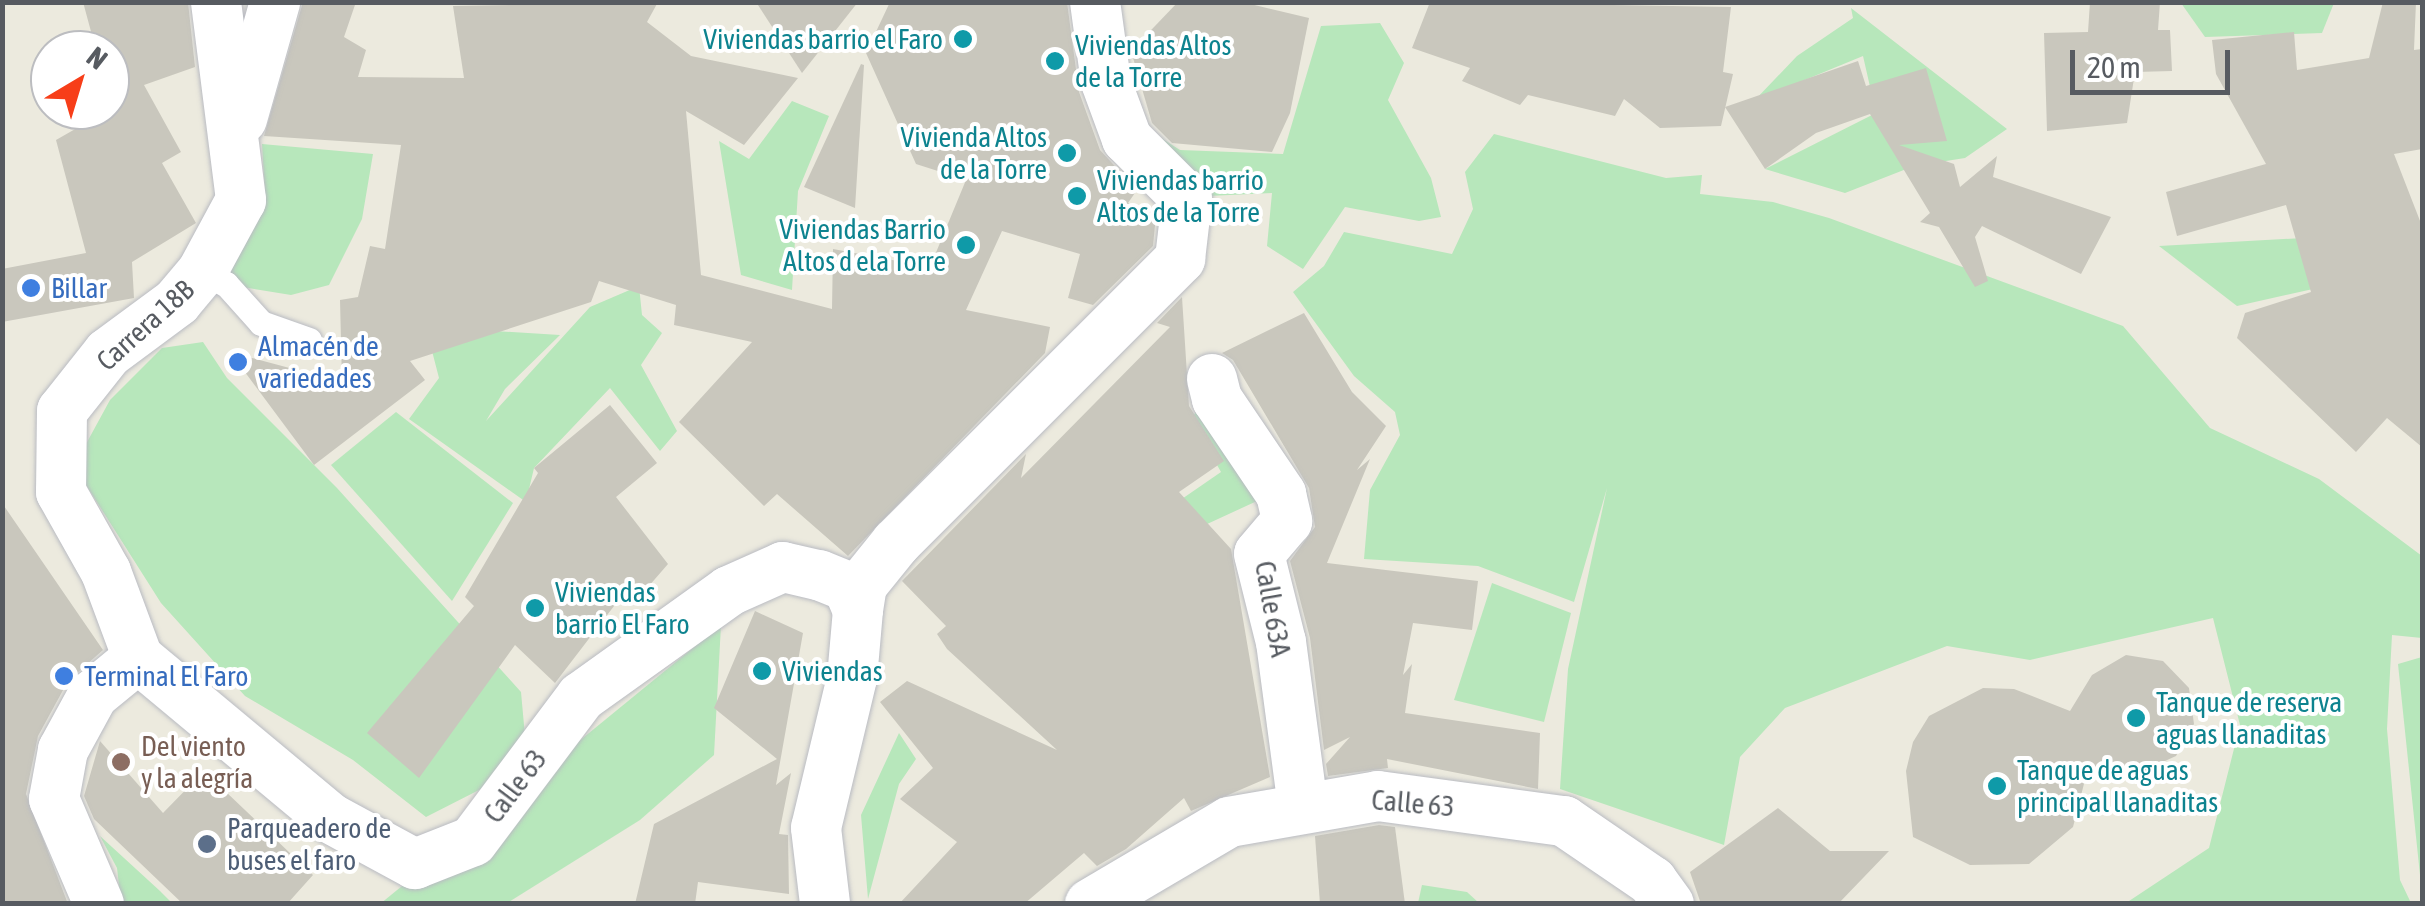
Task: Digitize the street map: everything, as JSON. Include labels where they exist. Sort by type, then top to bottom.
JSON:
[{"type":"street","name":"Carrera 18B","points":[[62,411],[108,353],[177,302],[202,272],[241,200],[237,134],[216,2]]},
{"type":"street","points":[[237,134],[275,2]]},
{"type":"street","points":[[825,904],[816,828],[852,678],[862,585],[896,542],[1180,259],[1187,199],[1127,139],[1106,82],[1095,2]]},
{"type":"street","name":"Calle 63A","points":[[1212,379],[1217,399],[1281,494],[1287,521],[1258,554],[1281,642],[1303,806]]},
{"type":"street","name":"Calle 63","points":[[62,411],[61,492],[106,572],[138,658],[330,818],[414,864],[473,841],[582,697],[728,591],[783,567],[848,587],[858,610]]},
{"type":"street","points":[[99,904],[54,799],[63,750],[93,696],[138,658]]},
{"type":"street","name":"Calle 63","points":[[1090,904],[1229,822],[1303,806],[1378,796],[1564,820],[1652,880],[1670,904]]},
{"type":"lane","points":[[202,272],[226,284],[261,324],[309,340]]},
{"type":"green space","points":[[2181,3],[2334,3],[2322,33],[2205,37]]},
{"type":"green space","points":[[1851,8],[2007,129],[1965,158],[1914,166],[1845,193],[1765,169],[1876,113],[1863,56],[1754,101],[1797,56],[1853,18]]},
{"type":"green space","points":[[1380,23],[1404,63],[1388,100],[1431,178],[1441,217],[1419,221],[1345,207],[1303,269],[1267,246],[1272,193],[1187,197],[1133,120],[1180,150],[1283,154],[1321,26]]},
{"type":"green space","points":[[792,101],[829,116],[798,191],[792,290],[741,275],[719,141],[749,159]]},
{"type":"green space","points":[[1494,134],[1666,178],[1702,175],[1700,194],[1773,202],[1829,218],[2123,326],[2210,428],[2319,479],[2422,556],[2422,638],[2392,635],[2387,729],[2400,880],[2411,903],[2126,903],[2209,848],[2240,725],[2213,618],[2030,660],[1947,646],[1785,708],[1740,757],[1724,845],[1560,789],[1568,669],[1607,488],[1574,602],[1478,566],[1364,559],[1370,490],[1400,435],[1395,412],[1354,376],[1293,292],[1324,266],[1344,232],[1452,254],[1473,209],[1465,172]]},
{"type":"green space","points":[[262,144],[373,154],[362,219],[329,285],[291,295],[224,284],[265,195]]},
{"type":"green space","points":[[2320,237],[2322,287],[2237,306],[2159,246]]},
{"type":"green space","points":[[639,286],[642,315],[662,333],[641,365],[677,431],[660,451],[610,388],[534,468],[526,502],[409,419],[439,378],[432,351],[495,331],[560,335],[505,389],[486,421],[590,307]]},
{"type":"green space","points":[[203,342],[227,378],[337,488],[521,692],[525,736],[481,789],[426,817],[353,760],[245,696],[161,603],[74,466],[110,400],[162,348]]},
{"type":"green space","points":[[1207,396],[1270,495],[1179,537],[1163,512],[1221,472],[1191,419]]},
{"type":"green space","points":[[396,412],[513,503],[452,601],[331,465]]},
{"type":"green space","points":[[1492,583],[1571,613],[1544,722],[1454,700]]},
{"type":"green space","points":[[721,625],[714,755],[640,820],[507,903],[380,904]]},
{"type":"green space","points":[[2422,657],[2422,894],[2398,664]]},
{"type":"green space","points":[[899,733],[916,759],[899,784],[868,899],[861,815]]},
{"type":"green space","points":[[100,836],[172,903],[121,903],[117,868]]},
{"type":"green space","points":[[1422,885],[1467,892],[1479,903],[1418,903]]},
{"type":"building","points":[[83,2],[188,2],[195,67],[144,85],[181,152],[162,163],[196,223],[132,262],[134,298],[2,322],[2,269],[86,253],[56,140],[74,130],[130,130],[130,30],[91,30]]},
{"type":"building","points":[[303,2],[356,2],[344,37],[366,50],[358,77],[464,78],[453,6],[658,2],[647,22],[691,56],[798,78],[744,145],[686,111],[701,275],[832,309],[833,249],[930,267],[966,180],[916,164],[866,53],[890,2],[1067,2],[1079,92],[1100,150],[1137,190],[1128,203],[1156,215],[1153,246],[1093,305],[1068,298],[1080,254],[1002,231],[966,310],[1050,327],[1045,353],[848,556],[777,494],[764,506],[679,422],[752,342],[674,325],[676,305],[599,281],[591,302],[410,361],[425,380],[314,465],[230,352],[342,382],[340,300],[358,297],[370,246],[385,249],[401,145],[264,136]]},
{"type":"building","points":[[756,2],[858,2],[802,73]]},
{"type":"building","points":[[1178,2],[1242,2],[1309,18],[1290,113],[1272,152],[1172,143],[1152,123],[1131,51]]},
{"type":"building","points":[[1430,2],[1731,7],[1723,72],[1733,74],[1721,126],[1660,128],[1624,99],[1615,116],[1528,95],[1520,105],[1462,81],[1470,68],[1412,48]]},
{"type":"building","points":[[2090,2],[2160,2],[2158,30],[2170,30],[2172,71],[2135,72],[2127,123],[2047,131],[2044,33],[2088,32]]},
{"type":"building","points":[[2383,2],[2416,2],[2414,50],[2422,49],[2422,149],[2394,154],[2422,226],[2422,447],[2387,418],[2356,452],[2237,338],[2245,313],[2311,292],[2286,205],[2177,236],[2166,192],[2266,164],[2216,74],[2212,40],[2294,32],[2297,70],[2369,58]]},
{"type":"building","points":[[1858,61],[1866,86],[1926,68],[1947,141],[1899,145],[1954,164],[1960,187],[1997,156],[1993,177],[2111,217],[2081,274],[1982,226],[1975,237],[1988,281],[1975,287],[1939,227],[1920,222],[1930,213],[1870,114],[1816,133],[1765,169],[1725,107]]},
{"type":"building","points":[[861,64],[864,65],[855,208],[804,187]]},
{"type":"building","points":[[1182,297],[1189,406],[1224,461],[1179,492],[1231,549],[1270,777],[1191,811],[1184,798],[1126,849],[1097,866],[1084,853],[1024,904],[899,904],[957,842],[900,799],[933,768],[880,702],[907,681],[1057,750],[947,649],[937,634],[946,626],[902,581],[1026,454],[1021,478],[1170,327],[1157,323]]},
{"type":"building","points":[[1304,313],[1352,392],[1386,426],[1357,470],[1370,459],[1327,563],[1478,581],[1472,630],[1413,623],[1403,675],[1412,664],[1405,713],[1540,733],[1538,789],[1387,759],[1388,768],[1328,776],[1326,764],[1350,737],[1324,750],[1310,638],[1290,561],[1315,527],[1309,488],[1233,360],[1222,353]]},
{"type":"building","points":[[610,405],[657,463],[616,497],[668,564],[635,602],[624,593],[555,683],[515,645],[419,778],[367,733],[474,606],[465,597],[538,473],[534,468]]},
{"type":"building","points":[[2,503],[103,650],[68,681],[38,736],[26,794],[68,904],[2,904]]},
{"type":"building","points":[[755,611],[803,633],[776,785],[791,773],[779,834],[788,835],[789,894],[698,882],[695,904],[635,904],[654,824],[777,759],[714,708]]},
{"type":"building","name":"Tanque de aguas principal llanaditas","points":[[2126,655],[2163,661],[2189,688],[2194,724],[2176,756],[2143,771],[2088,768],[2073,827],[2029,864],[1970,865],[1913,837],[1906,771],[1913,742],[1929,716],[1983,688],[2014,689],[2070,711],[2092,675]]},
{"type":"building","points":[[100,741],[163,813],[204,771],[313,875],[287,904],[183,904],[94,819],[84,796]]},
{"type":"building","points":[[1778,808],[1830,851],[1889,851],[1838,904],[1701,904],[1690,872]]},
{"type":"building","points":[[1379,825],[1395,827],[1405,904],[1320,904],[1315,836]]},
{"type":"place","name":"Viviendas barrio el Faro","points":[[963,39]]},
{"type":"place","name":"Viviendas Altos de la Torre","points":[[1055,61]]},
{"type":"place","name":"Vivienda Altos de la Torre","points":[[1067,153]]},
{"type":"place","name":"Viviendas barrio Altos de la Torre","points":[[1077,196]]},
{"type":"place","name":"Viviendas Barrio Altos d ela Torre","points":[[966,245]]},
{"type":"place","name":"Billar","points":[[31,288]]},
{"type":"place","name":"Almacén de variedades","points":[[238,362]]},
{"type":"place","name":"Viviendas barrio El Faro","points":[[535,608]]},
{"type":"place","name":"Viviendas","points":[[762,671]]},
{"type":"place","name":"Terminal El Faro","points":[[64,676]]},
{"type":"place","name":"Tanque de reserva aguas llanaditas","points":[[2136,718]]},
{"type":"place","name":"Del viento y la alegría","points":[[121,762]]},
{"type":"place","name":"Tanque de aguas principal llanaditas","points":[[1997,786]]},
{"type":"place","name":"Parqueadero de buses el faro","points":[[207,844]]}]
